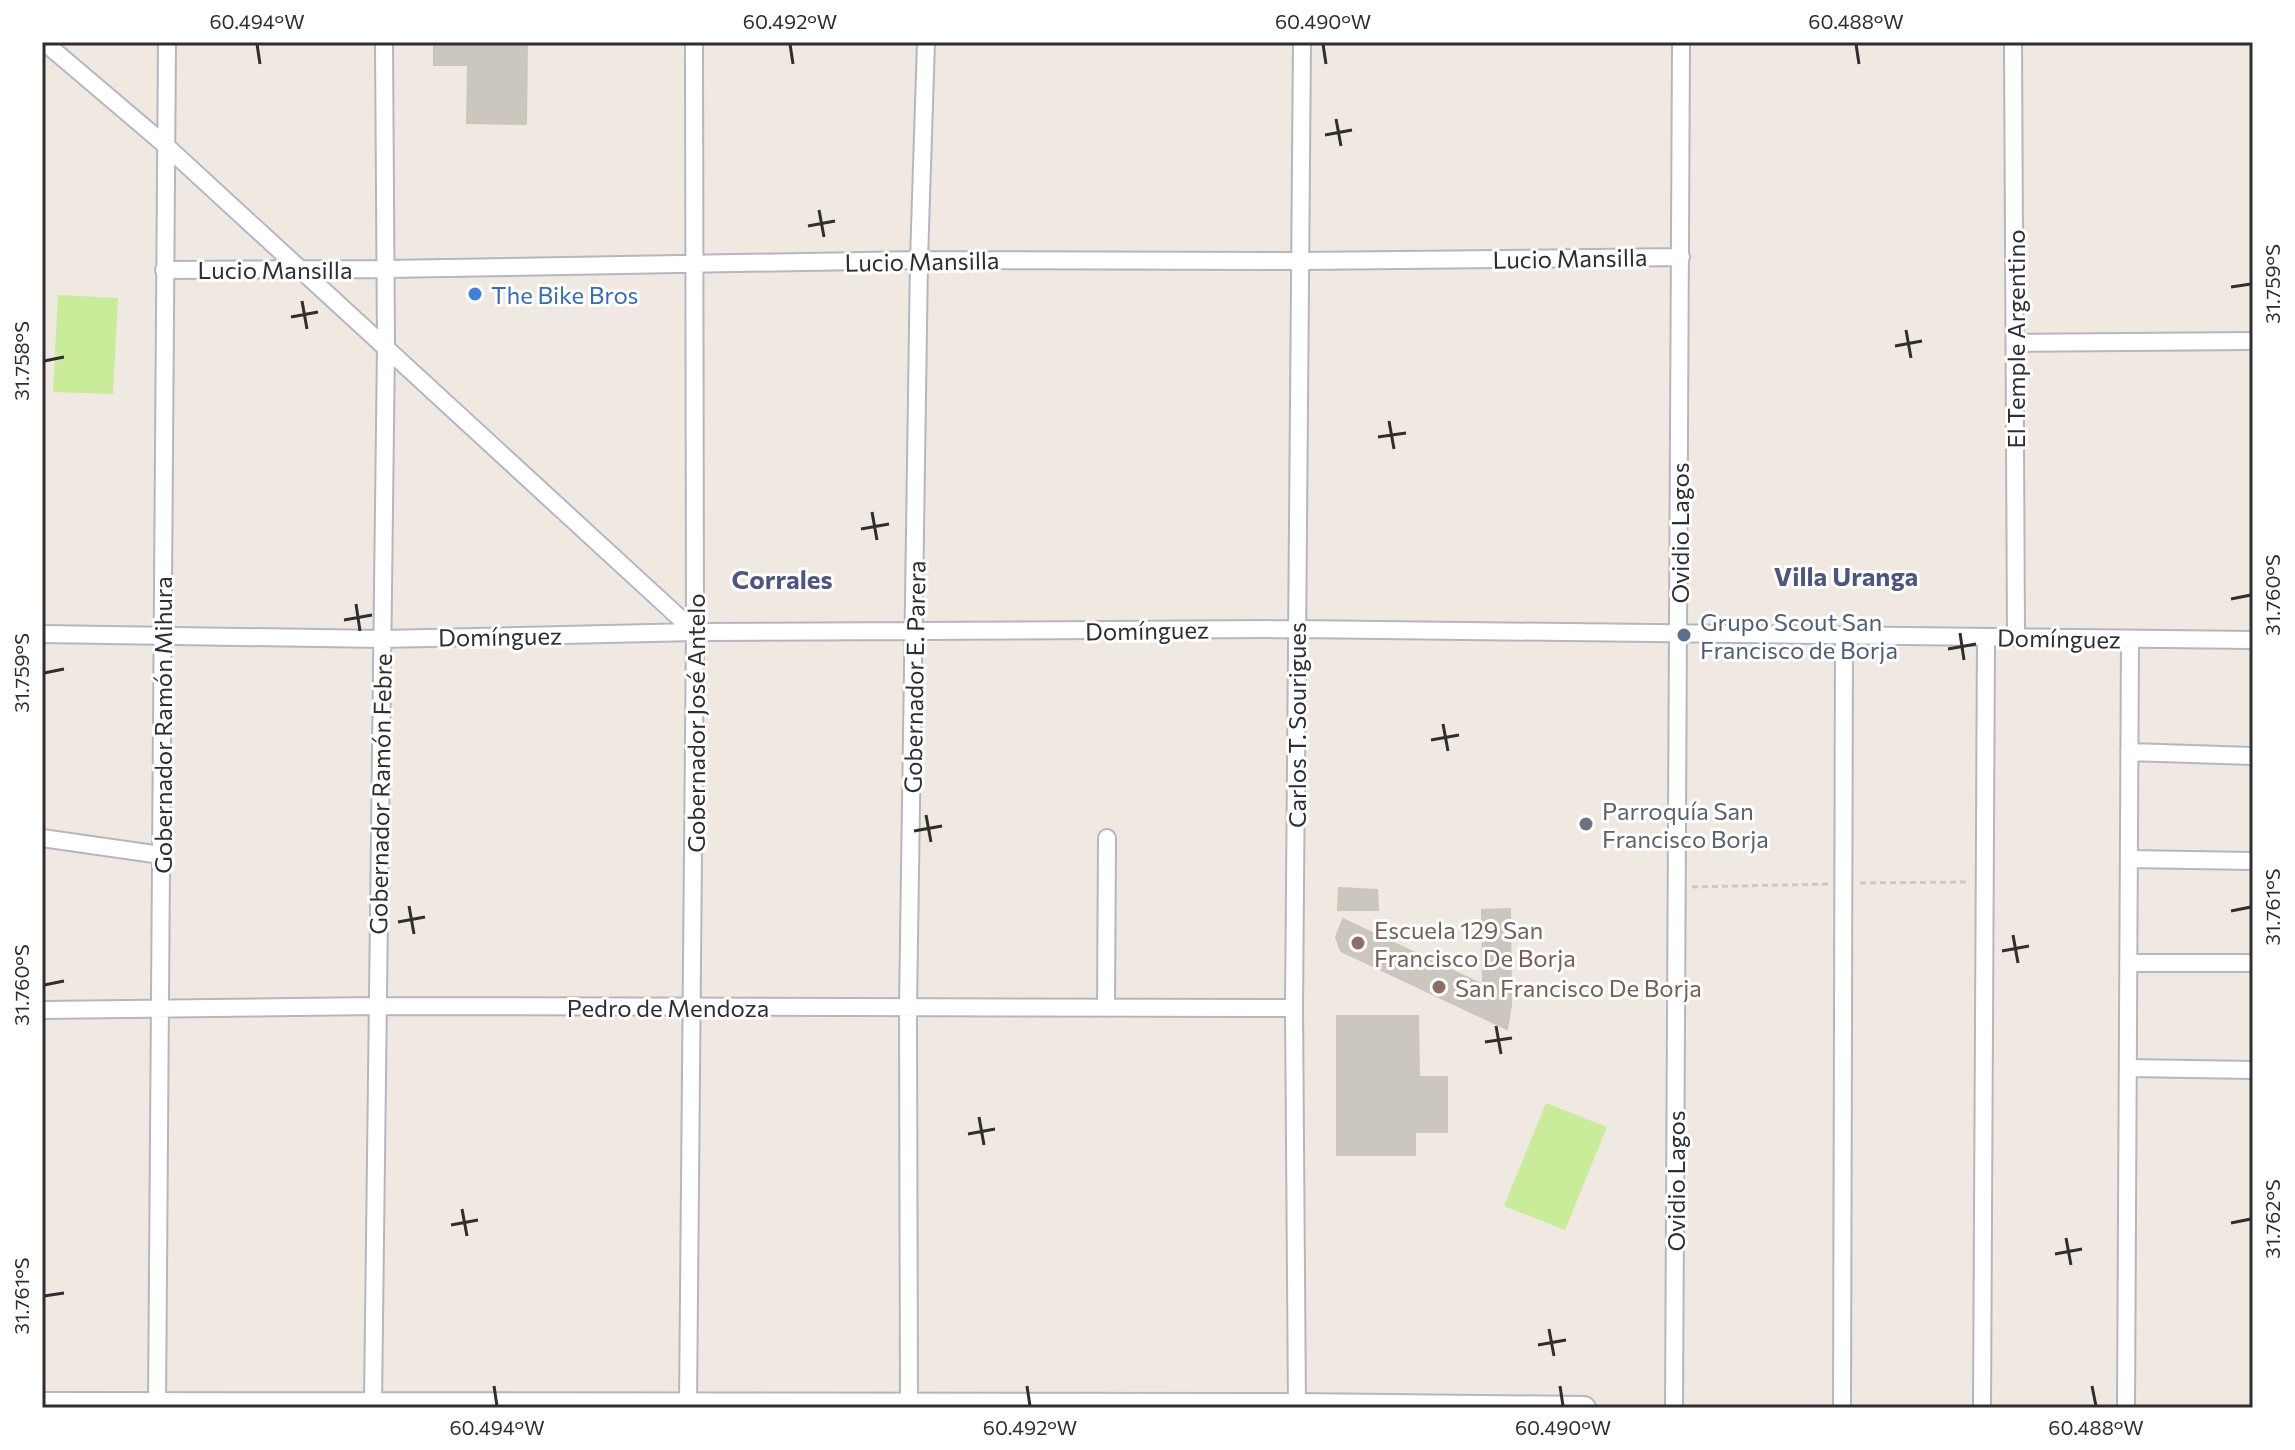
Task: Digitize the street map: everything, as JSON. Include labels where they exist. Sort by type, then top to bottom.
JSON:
[{"type":"street","points":[[44,42],[164,144],[386,345],[695,632]]},
{"type":"street","name":"Gobernador Ramón Mihura","points":[[157,1406],[167,42]]},
{"type":"street","name":"Gobernador Ramón Febre","points":[[373,1403],[386,345],[384,42]]},
{"type":"street","name":"Gobernador José Antelo","points":[[688,1405],[695,632],[694,42]]},
{"type":"street","name":"Gobernador E. Parera","points":[[908,1406],[908,1008],[919,260],[926,42]]},
{"type":"street","name":"Carlos T. Sourigues","points":[[1297,1406],[1294,1008],[1302,42]]},
{"type":"street","name":"Ovidio Lagos","points":[[1674,1408],[1681,42]]},
{"type":"street","name":"El Temple Argentino","points":[[2013,42],[2016,637]]},
{"type":"street","name":"Lucio Mansilla","points":[[164,270],[919,260],[1301,261],[1681,257]]},
{"type":"street","points":[[2015,343],[2253,341]]},
{"type":"street","name":"Domínguez","points":[[42,634],[382,639],[695,632],[1297,629],[2253,640]]},
{"type":"street","points":[[1842,1408],[1844,636]]},
{"type":"street","points":[[1982,1408],[1986,637]]},
{"type":"street","points":[[2126,1408],[2130,639]]},
{"type":"street","points":[[2129,752],[2253,756]]},
{"type":"street","points":[[42,838],[161,855]]},
{"type":"street","points":[[1106,1008],[1107,838]]},
{"type":"street","points":[[2129,859],[2253,861]]},
{"type":"street","points":[[2128,963],[2253,963]]},
{"type":"street","name":"Pedro de Mendoza","points":[[42,1010],[378,1006],[1294,1008]]},
{"type":"street","points":[[2128,1068],[2253,1070]]},
{"type":"street","points":[[42,1404],[1584,1408]]},
{"type":"green space","points":[[58,295],[118,298],[113,394],[53,392]]},
{"type":"green space","points":[[1546,1103],[1607,1127],[1565,1230],[1504,1206]]},
{"type":"building","points":[[434,42],[527,42],[526,124],[467,123],[468,65],[434,65]]},
{"type":"building","points":[[1339,888],[1377,890],[1378,910],[1338,910]]},
{"type":"building","points":[[1510,909],[1511,1005],[1507,1029],[1341,951],[1336,937],[1343,919],[1483,985],[1482,910]]},
{"type":"building","points":[[1337,1016],[1418,1016],[1419,1077],[1447,1077],[1447,1132],[1415,1132],[1415,1155],[1337,1155]]},
{"type":"place","name":"The Bike Bros","points":[[475,294]]},
{"type":"place","name":"Grupo Scout San Francisco de Borja","points":[[1684,635]]},
{"type":"place","name":"Parroquía San Francisco Borja","points":[[1586,824]]},
{"type":"place","name":"Escuela 129 San Francisco De Borja","points":[[1358,943]]},
{"type":"place","name":"San Francisco De Borja","points":[[1439,987]]},
{"type":"district","name":"Villa Uranga","points":[[1846,575]]},
{"type":"district","name":"Corrales","points":[[782,578]]}]
